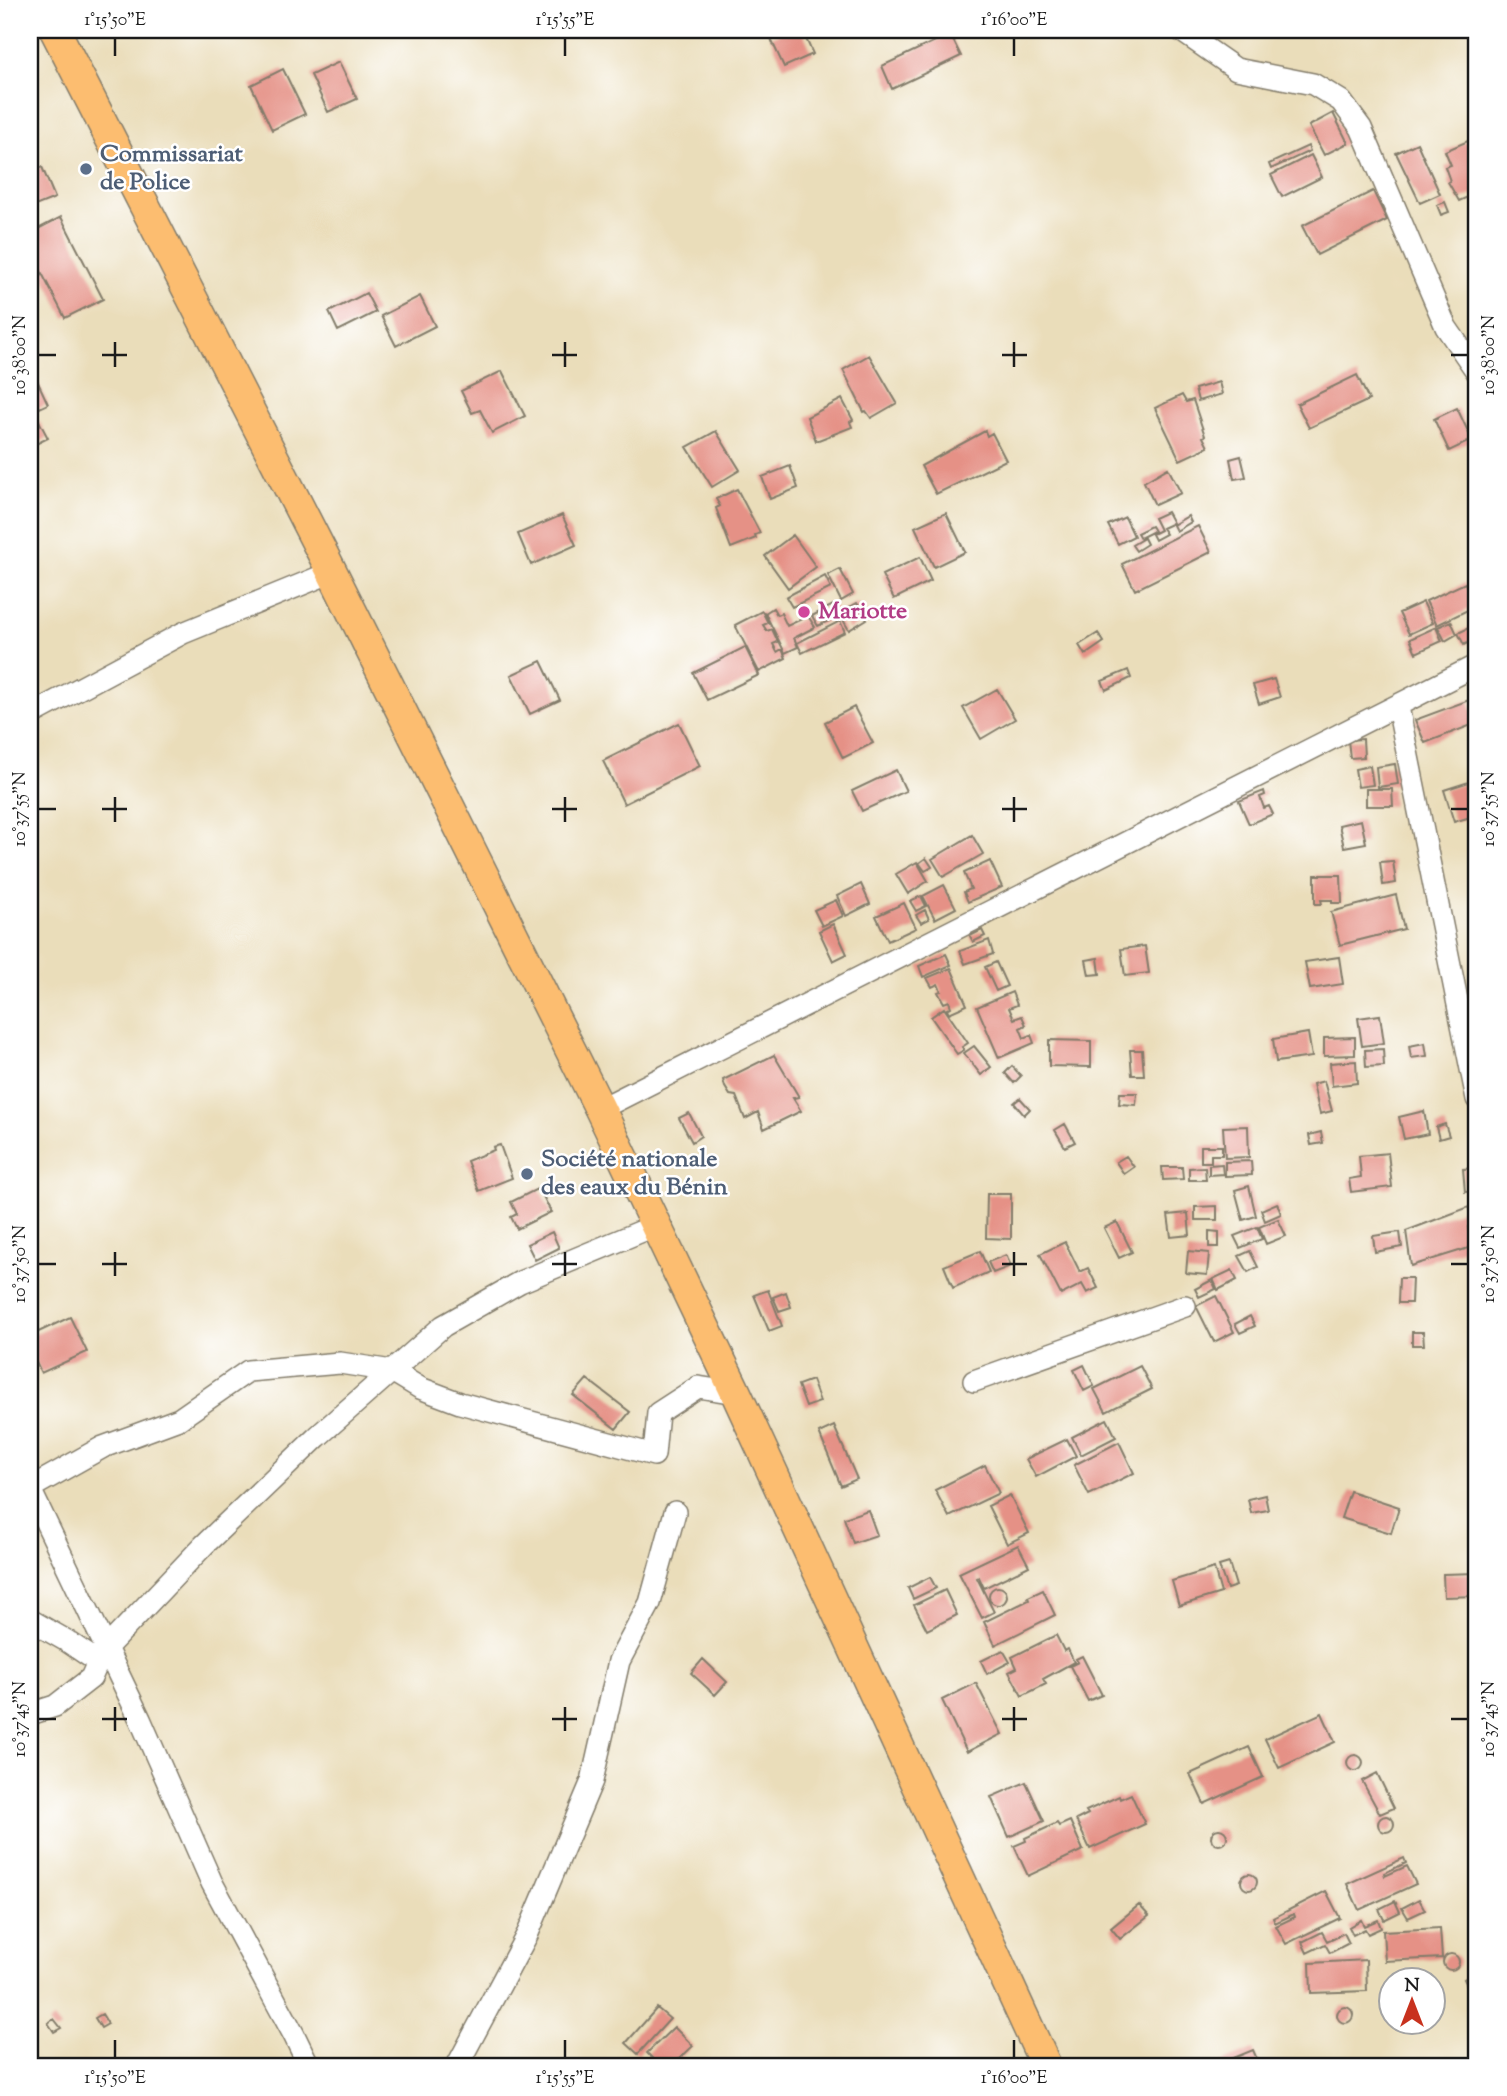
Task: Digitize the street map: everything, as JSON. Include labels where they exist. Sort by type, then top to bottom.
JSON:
[{"type":"highway","points":[[55,30],[332,572],[600,1110],[736,1393],[1046,2066]]},
{"type":"street","points":[[1180,30],[1236,69],[1313,84],[1341,101],[1361,128],[1446,327],[1477,372]]},
{"type":"street","points":[[30,715],[183,633],[332,572]]},
{"type":"street","points":[[600,1110],[1477,665]]},
{"type":"street","points":[[1398,707],[1477,1099]]},
{"type":"street","points":[[30,1714],[55,1706],[91,1678],[105,1657],[204,1545],[317,1437],[443,1325],[520,1282],[654,1226]]},
{"type":"street","points":[[974,1381],[1185,1306]]},
{"type":"street","points":[[309,2066],[295,2035],[212,1883],[140,1719],[40,1533],[30,1489],[103,1447],[179,1419],[248,1371],[340,1363],[392,1371],[420,1388],[460,1403],[654,1455],[657,1413],[698,1387],[736,1393]]},
{"type":"street","points":[[457,2066],[528,1933],[592,1781],[619,1661],[650,1603],[675,1512]]},
{"type":"street","points":[[30,1620],[67,1641],[105,1657]]},
{"type":"building","points":[[787,30],[802,30],[813,54],[784,67],[770,37]]},
{"type":"building","points":[[950,34],[961,56],[892,89],[882,66]]},
{"type":"building","points":[[339,62],[357,99],[328,112],[311,75]]},
{"type":"building","points":[[283,69],[305,114],[272,130],[251,85]]},
{"type":"building","points":[[1333,113],[1348,143],[1324,155],[1309,126]]},
{"type":"building","points":[[1477,137],[1477,193],[1459,201],[1448,182],[1450,181],[1445,167],[1451,165],[1445,151]]},
{"type":"building","points":[[1417,143],[1440,194],[1420,203],[1396,153]]},
{"type":"building","points":[[1308,146],[1310,151],[1271,169],[1269,164]]},
{"type":"building","points":[[1311,155],[1322,177],[1282,197],[1271,175]]},
{"type":"building","points":[[42,167],[55,198],[30,208],[30,172]]},
{"type":"building","points":[[1373,191],[1387,220],[1317,255],[1302,226]]},
{"type":"building","points":[[1445,202],[1449,212],[1441,215],[1437,205]]},
{"type":"building","points":[[61,217],[103,299],[65,318],[30,250],[30,233]]},
{"type":"building","points":[[366,293],[376,312],[338,331],[329,312]]},
{"type":"building","points":[[420,296],[435,326],[396,346],[381,316]]},
{"type":"building","points":[[869,355],[897,403],[871,418],[864,412],[843,370]]},
{"type":"building","points":[[30,365],[48,404],[31,412],[30,409]]},
{"type":"building","points":[[502,371],[525,416],[492,433],[480,410],[472,413],[461,391]]},
{"type":"building","points":[[1357,375],[1369,400],[1309,428],[1297,404]]},
{"type":"building","points":[[1219,382],[1222,394],[1198,401],[1195,389]]},
{"type":"building","points":[[1182,395],[1186,402],[1193,400],[1208,447],[1180,460],[1155,408]]},
{"type":"building","points":[[842,399],[853,420],[850,422],[852,427],[816,441],[807,417]]},
{"type":"building","points":[[1457,408],[1472,440],[1449,451],[1434,419]]},
{"type":"building","points":[[39,421],[48,438],[30,447],[30,426]]},
{"type":"building","points":[[716,431],[740,470],[712,487],[687,447]]},
{"type":"building","points":[[985,431],[987,436],[992,433],[1006,460],[936,494],[921,466]]},
{"type":"building","points":[[1241,456],[1246,477],[1234,479],[1230,459]]},
{"type":"building","points":[[790,466],[798,488],[770,499],[762,477]]},
{"type":"building","points":[[1168,468],[1181,493],[1155,505],[1144,482]]},
{"type":"building","points":[[737,489],[760,533],[755,535],[756,538],[731,548],[716,508],[720,506],[716,499]]},
{"type":"building","points":[[1167,512],[1173,523],[1162,528],[1166,534],[1155,540],[1152,534],[1160,530],[1154,518]]},
{"type":"building","points":[[946,513],[965,552],[934,567],[915,527]]},
{"type":"building","points":[[562,515],[576,545],[531,565],[518,534]]},
{"type":"building","points":[[1188,516],[1191,522],[1176,531],[1173,525]]},
{"type":"building","points":[[1125,517],[1134,536],[1118,544],[1108,525]]},
{"type":"building","points":[[1151,526],[1154,531],[1140,538],[1137,533]]},
{"type":"building","points":[[1198,526],[1211,552],[1135,590],[1122,564]]},
{"type":"building","points":[[793,535],[816,567],[788,588],[765,556]]},
{"type":"building","points":[[1144,538],[1147,544],[1136,551],[1132,545]]},
{"type":"building","points":[[920,557],[931,581],[894,599],[882,575]]},
{"type":"building","points":[[840,569],[853,594],[841,601],[828,575]]},
{"type":"building","points":[[825,576],[831,588],[792,607],[786,597]]},
{"type":"building","points":[[1465,583],[1476,606],[1437,625],[1426,601]]},
{"type":"building","points":[[1423,602],[1433,623],[1409,634],[1399,613]]},
{"type":"building","points":[[857,603],[867,619],[849,630],[839,613]]},
{"type":"building","points":[[833,605],[839,616],[818,626],[812,616]]},
{"type":"building","points":[[773,608],[777,615],[781,613],[787,626],[808,616],[815,627],[794,638],[798,647],[785,653],[765,613]]},
{"type":"building","points":[[762,611],[768,623],[763,625],[767,631],[772,629],[778,642],[773,644],[777,652],[782,649],[786,658],[759,672],[735,625]]},
{"type":"building","points":[[840,621],[845,632],[802,653],[797,643]]},
{"type":"building","points":[[1451,621],[1457,634],[1445,641],[1438,627]]},
{"type":"building","points":[[1475,625],[1477,638],[1464,645],[1458,633]]},
{"type":"building","points":[[1436,627],[1442,641],[1416,653],[1410,639]]},
{"type":"building","points":[[1098,633],[1104,642],[1085,655],[1079,645]]},
{"type":"building","points":[[745,647],[759,675],[707,700],[693,673]]},
{"type":"building","points":[[541,661],[560,700],[530,714],[511,675]]},
{"type":"building","points":[[1128,670],[1131,678],[1106,690],[1102,681]]},
{"type":"building","points":[[1274,679],[1280,697],[1259,704],[1253,685]]},
{"type":"building","points":[[997,689],[1015,719],[981,739],[963,708]]},
{"type":"building","points":[[1469,700],[1477,723],[1425,743],[1415,720]]},
{"type":"building","points":[[854,707],[873,743],[843,758],[825,722]]},
{"type":"building","points":[[679,723],[700,766],[624,804],[603,761]]},
{"type":"building","points":[[1363,739],[1364,757],[1350,758],[1348,740]]},
{"type":"building","points":[[1395,764],[1398,784],[1378,787],[1376,767]]},
{"type":"building","points":[[1370,766],[1373,785],[1358,787],[1355,769]]},
{"type":"building","points":[[896,770],[906,791],[862,811],[852,791]]},
{"type":"building","points":[[1472,781],[1477,797],[1477,815],[1454,822],[1444,790]]},
{"type":"building","points":[[1366,789],[1392,789],[1393,806],[1366,806]]},
{"type":"building","points":[[1264,791],[1265,795],[1260,797],[1264,808],[1269,806],[1273,814],[1249,824],[1239,801]]},
{"type":"building","points":[[1361,820],[1366,843],[1344,847],[1339,825]]},
{"type":"building","points":[[972,835],[983,854],[943,877],[932,859]]},
{"type":"building","points":[[926,858],[932,867],[925,871],[919,863]]},
{"type":"building","points":[[990,861],[1002,887],[968,902],[964,892],[971,889],[964,873]]},
{"type":"building","points":[[1393,861],[1396,883],[1383,885],[1380,862]]},
{"type":"building","points":[[917,862],[928,881],[908,894],[896,874]]},
{"type":"building","points":[[1315,875],[1341,875],[1342,903],[1321,900],[1322,904],[1315,904]]},
{"type":"building","points":[[861,884],[870,904],[846,916],[837,896]]},
{"type":"building","points":[[944,885],[956,908],[935,919],[923,896]]},
{"type":"building","points":[[1396,895],[1404,929],[1340,945],[1331,912]]},
{"type":"building","points":[[921,896],[926,906],[916,911],[910,901]]},
{"type":"building","points":[[836,900],[843,916],[822,926],[814,910]]},
{"type":"building","points":[[904,903],[916,928],[888,941],[876,916]]},
{"type":"building","points":[[925,910],[929,919],[921,923],[916,915]]},
{"type":"building","points":[[833,924],[847,954],[833,961],[819,931]]},
{"type":"building","points":[[982,930],[985,936],[973,942],[970,936]]},
{"type":"building","points":[[989,940],[993,954],[965,964],[960,951]]},
{"type":"building","points":[[1145,946],[1149,973],[1125,976],[1121,949]]},
{"type":"building","points":[[946,954],[951,965],[923,977],[919,966]]},
{"type":"building","points":[[1339,957],[1343,984],[1310,989],[1305,962]]},
{"type":"building","points":[[1098,958],[1100,974],[1089,975],[1086,960]]},
{"type":"building","points":[[996,962],[1007,986],[996,991],[985,967]]},
{"type":"building","points":[[951,968],[967,1005],[949,1013],[949,1001],[944,1003],[938,992],[941,991],[938,984],[932,987],[927,978]]},
{"type":"building","points":[[1012,992],[1017,1005],[1009,1008],[1014,1019],[1022,1016],[1026,1025],[1020,1028],[1024,1038],[1031,1035],[1034,1043],[999,1058],[977,1007]]},
{"type":"building","points":[[944,1008],[968,1043],[962,1047],[964,1050],[957,1054],[931,1017]]},
{"type":"building","points":[[1380,1015],[1384,1043],[1362,1046],[1358,1018]]},
{"type":"building","points":[[1308,1033],[1312,1057],[1276,1062],[1273,1039]]},
{"type":"building","points":[[1355,1037],[1355,1055],[1324,1056],[1324,1038]]},
{"type":"building","points":[[1049,1040],[1091,1041],[1091,1067],[1049,1066]]},
{"type":"building","points":[[1425,1043],[1427,1056],[1411,1058],[1409,1046]]},
{"type":"building","points":[[974,1046],[991,1067],[981,1075],[964,1053]]},
{"type":"building","points":[[1383,1049],[1384,1066],[1366,1067],[1365,1050]]},
{"type":"building","points":[[1130,1050],[1142,1050],[1144,1075],[1132,1075]]},
{"type":"building","points":[[774,1055],[799,1097],[793,1098],[801,1111],[764,1129],[758,1112],[745,1119],[736,1096],[730,1095],[723,1080]]},
{"type":"building","points":[[1356,1061],[1357,1083],[1332,1086],[1330,1063]]},
{"type":"building","points":[[1012,1066],[1021,1076],[1014,1083],[1005,1073]]},
{"type":"building","points":[[1324,1081],[1332,1111],[1320,1114],[1313,1084]]},
{"type":"building","points":[[1120,1093],[1137,1093],[1136,1105],[1119,1104]]},
{"type":"building","points":[[1020,1098],[1030,1109],[1024,1115],[1014,1103]]},
{"type":"building","points":[[1424,1111],[1428,1134],[1404,1139],[1399,1117]]},
{"type":"building","points":[[689,1113],[701,1136],[692,1142],[679,1118]]},
{"type":"building","points":[[1065,1124],[1075,1142],[1065,1147],[1055,1130]]},
{"type":"building","points":[[1445,1124],[1449,1136],[1439,1139],[1436,1127]]},
{"type":"building","points":[[1248,1126],[1249,1157],[1225,1158],[1223,1127]]},
{"type":"building","points":[[1321,1132],[1323,1143],[1311,1145],[1309,1135]]},
{"type":"building","points":[[500,1145],[512,1178],[479,1191],[467,1161]]},
{"type":"building","points":[[1201,1146],[1222,1146],[1222,1155],[1211,1155],[1211,1162],[1201,1162]]},
{"type":"building","points":[[1388,1153],[1392,1187],[1351,1192],[1349,1179],[1361,1177],[1359,1156]]},
{"type":"building","points":[[1126,1156],[1134,1167],[1124,1174],[1116,1162]]},
{"type":"building","points":[[1251,1161],[1252,1175],[1225,1176],[1225,1162]]},
{"type":"building","points":[[1222,1164],[1223,1174],[1209,1175],[1209,1165]]},
{"type":"building","points":[[1162,1167],[1182,1167],[1183,1179],[1163,1180]]},
{"type":"building","points":[[1205,1167],[1206,1180],[1189,1180],[1189,1168]]},
{"type":"building","points":[[1476,1168],[1477,1191],[1465,1192],[1463,1169]]},
{"type":"building","points":[[1249,1186],[1256,1216],[1243,1220],[1235,1190]]},
{"type":"building","points":[[539,1188],[551,1212],[517,1229],[511,1217],[517,1214],[511,1202]]},
{"type":"building","points":[[987,1194],[1011,1194],[1011,1239],[986,1238]]},
{"type":"building","points":[[1277,1203],[1281,1214],[1265,1221],[1261,1210]]},
{"type":"building","points":[[1217,1206],[1217,1220],[1195,1220],[1195,1207]]},
{"type":"building","points":[[1469,1207],[1473,1226],[1468,1227],[1472,1247],[1411,1266],[1406,1231]]},
{"type":"building","points":[[1188,1213],[1190,1235],[1171,1237],[1168,1215]]},
{"type":"building","points":[[1278,1219],[1286,1236],[1266,1244],[1259,1227]]},
{"type":"building","points":[[1117,1222],[1132,1252],[1119,1258],[1104,1228]]},
{"type":"building","points":[[1257,1227],[1262,1239],[1240,1248],[1234,1236]]},
{"type":"building","points":[[1209,1231],[1219,1232],[1219,1247],[1209,1247]]},
{"type":"building","points":[[552,1232],[559,1248],[535,1260],[527,1244]]},
{"type":"building","points":[[1400,1232],[1402,1247],[1375,1252],[1373,1236]]},
{"type":"building","points":[[1065,1242],[1080,1272],[1088,1268],[1098,1288],[1087,1293],[1082,1284],[1061,1295],[1040,1254]]},
{"type":"building","points":[[980,1251],[989,1272],[953,1288],[944,1266]]},
{"type":"building","points":[[1188,1251],[1209,1253],[1207,1275],[1186,1273]]},
{"type":"building","points":[[1250,1251],[1258,1267],[1248,1272],[1239,1256]]},
{"type":"building","points":[[1006,1255],[1011,1266],[993,1273],[988,1262]]},
{"type":"building","points":[[1232,1270],[1237,1280],[1218,1290],[1213,1279]]},
{"type":"building","points":[[1399,1278],[1412,1278],[1411,1303],[1398,1303]]},
{"type":"building","points":[[1212,1280],[1216,1289],[1199,1297],[1195,1289]]},
{"type":"building","points":[[768,1290],[782,1326],[769,1331],[754,1295]]},
{"type":"building","points":[[786,1292],[791,1307],[779,1311],[773,1297]]},
{"type":"building","points":[[1216,1296],[1234,1332],[1214,1342],[1196,1306]]},
{"type":"building","points":[[1250,1316],[1255,1326],[1240,1333],[1235,1324]]},
{"type":"building","points":[[70,1317],[87,1352],[41,1373],[30,1350],[30,1336]]},
{"type":"building","points":[[1412,1332],[1423,1332],[1424,1345],[1412,1345]]},
{"type":"building","points":[[1084,1365],[1094,1386],[1084,1391],[1074,1370]]},
{"type":"building","points":[[1140,1366],[1152,1389],[1106,1412],[1094,1389]]},
{"type":"building","points":[[587,1379],[630,1412],[616,1429],[573,1395]]},
{"type":"building","points":[[812,1380],[820,1402],[806,1407],[798,1385]]},
{"type":"building","points":[[1107,1419],[1116,1437],[1081,1455],[1072,1437]]},
{"type":"building","points":[[834,1426],[857,1479],[841,1486],[819,1433]]},
{"type":"building","points":[[1067,1439],[1076,1456],[1036,1477],[1026,1459]]},
{"type":"building","points":[[1119,1442],[1134,1473],[1089,1495],[1074,1465]]},
{"type":"building","points":[[985,1465],[999,1493],[949,1517],[935,1490]]},
{"type":"building","points":[[1350,1491],[1399,1507],[1391,1533],[1341,1518]]},
{"type":"building","points":[[1010,1495],[1029,1533],[1007,1544],[988,1506]]},
{"type":"building","points":[[1265,1495],[1268,1510],[1251,1513],[1248,1499]]},
{"type":"building","points":[[868,1510],[877,1535],[853,1543],[844,1518]]},
{"type":"building","points":[[1018,1545],[1029,1566],[984,1588],[979,1577],[977,1578],[994,1612],[982,1618],[959,1573]]},
{"type":"building","points":[[1229,1563],[1236,1586],[1227,1589],[1219,1566]]},
{"type":"building","points":[[1214,1568],[1221,1593],[1179,1606],[1172,1581]]},
{"type":"building","points":[[1477,1573],[1477,1596],[1444,1597],[1443,1574]]},
{"type":"building","points":[[930,1577],[936,1588],[913,1599],[908,1588]]},
{"type":"building","points":[[998,1587],[1004,1590],[1007,1596],[1004,1602],[998,1605],[992,1602],[989,1596],[992,1590]]},
{"type":"building","points":[[945,1590],[957,1615],[927,1630],[914,1605]]},
{"type":"building","points":[[1043,1590],[1055,1615],[995,1645],[984,1622],[1029,1600],[1028,1597]]},
{"type":"building","points":[[1056,1635],[1064,1651],[1068,1649],[1074,1662],[1043,1679],[1046,1684],[1022,1696],[1009,1672],[1017,1668],[1012,1657]]},
{"type":"building","points":[[1003,1650],[1010,1662],[987,1674],[981,1661]]},
{"type":"building","points":[[1082,1656],[1102,1695],[1088,1701],[1070,1666]]},
{"type":"building","points":[[703,1659],[727,1682],[715,1695],[691,1673]]},
{"type":"building","points":[[976,1683],[1002,1734],[967,1752],[942,1700]]},
{"type":"building","points":[[1322,1713],[1335,1742],[1279,1768],[1265,1739]]},
{"type":"building","points":[[1249,1747],[1263,1777],[1204,1804],[1190,1774]]},
{"type":"building","points":[[1355,1755],[1361,1757],[1361,1769],[1355,1771],[1349,1769],[1347,1763],[1349,1757]]},
{"type":"building","points":[[1377,1773],[1394,1808],[1380,1814],[1362,1781]]},
{"type":"building","points":[[1026,1782],[1044,1821],[1009,1837],[991,1797]]},
{"type":"building","points":[[1131,1794],[1145,1824],[1090,1849],[1076,1820],[1088,1814],[1086,1811],[1119,1796],[1120,1799]]},
{"type":"building","points":[[1386,1816],[1392,1818],[1392,1830],[1386,1832],[1380,1830],[1378,1824],[1380,1818]]},
{"type":"building","points":[[1070,1821],[1083,1850],[1028,1876],[1014,1846],[1057,1823],[1059,1826]]},
{"type":"building","points":[[1219,1829],[1225,1831],[1225,1843],[1219,1845],[1213,1843],[1211,1837],[1213,1831]]},
{"type":"building","points":[[1404,1858],[1406,1863],[1384,1873],[1385,1876],[1407,1866],[1416,1884],[1359,1910],[1347,1884]]},
{"type":"building","points":[[1249,1874],[1255,1876],[1255,1888],[1249,1890],[1243,1888],[1241,1882],[1243,1876]]},
{"type":"building","points":[[1326,1891],[1340,1918],[1286,1944],[1276,1926],[1295,1917],[1294,1914],[1275,1923],[1273,1918]]},
{"type":"building","points":[[1419,1899],[1425,1910],[1408,1918],[1402,1908]]},
{"type":"building","points":[[1395,1901],[1400,1912],[1384,1920],[1379,1909]]},
{"type":"building","points":[[1139,1905],[1149,1916],[1120,1939],[1111,1928]]},
{"type":"building","points":[[1361,1920],[1364,1926],[1378,1920],[1381,1928],[1368,1934],[1365,1929],[1353,1935],[1349,1927]]},
{"type":"building","points":[[1440,1928],[1442,1958],[1385,1961],[1383,1931]]},
{"type":"building","points":[[1322,1932],[1327,1941],[1344,1933],[1349,1943],[1330,1953],[1325,1944],[1307,1953],[1302,1942]]},
{"type":"building","points":[[1451,1954],[1458,1959],[1457,1968],[1451,1970],[1444,1966],[1445,1956]]},
{"type":"building","points":[[1366,1960],[1367,1991],[1311,1993],[1310,1963]]},
{"type":"building","points":[[1477,1972],[1477,2006],[1464,1979]]},
{"type":"building","points":[[1345,2007],[1351,2009],[1351,2021],[1345,2023],[1339,2021],[1337,2015],[1339,2009]]},
{"type":"building","points":[[657,2008],[670,2019],[638,2054],[626,2043]]},
{"type":"building","points":[[102,2014],[108,2024],[101,2028],[95,2018]]},
{"type":"building","points":[[54,2019],[61,2028],[54,2032],[48,2023]]},
{"type":"building","points":[[674,2027],[693,2046],[672,2066],[660,2066],[647,2053]]},
{"type":"building","points":[[1477,2027],[1477,2043],[1470,2035]]},
{"type":"building","points":[[1253,2050],[1260,2066],[1214,2066]]},
{"type":"building","points":[[1477,2061],[1477,2066],[1456,2066],[1456,2062]]},
{"type":"place","name":"Commissariat de Police","points":[[86,169]]},
{"type":"place","name":"Mariotte","points":[[804,612]]},
{"type":"place","name":"Société nationale des eaux du Bénin","points":[[527,1174]]}]
